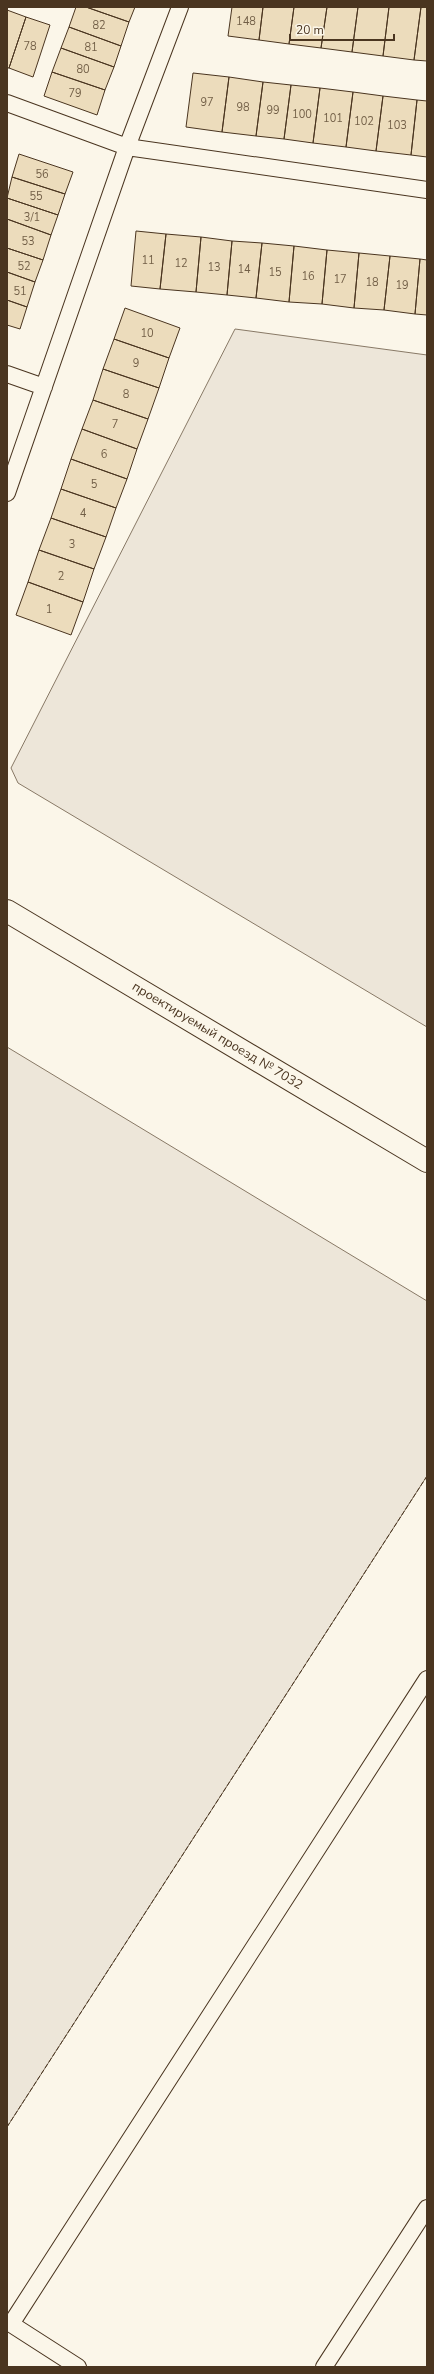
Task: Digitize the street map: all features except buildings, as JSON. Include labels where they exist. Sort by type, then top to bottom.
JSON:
[{"type":"main road","name":"проектируемый проезд № 7032","points":[[7,911],[427,1161]]},
{"type":"main road","points":[[7,930],[79,953]]},
{"type":"lane","points":[[7,493],[127,147],[180,7]]},
{"type":"lane","points":[[7,103],[127,147],[427,190]]},
{"type":"lane","points":[[7,374],[44,387]]},
{"type":"lane","points":[[78,2367],[11,2324],[427,1679]]},
{"type":"lane","points":[[324,2367],[427,2208]]},
{"type":"shaded area","points":[[235,329],[427,355],[427,1027],[18,783],[11,768]]},
{"type":"shaded area","points":[[7,1047],[427,1301],[427,1476],[7,2127]]},
{"type":"fence","points":[[7,2127],[427,1476]]}]
